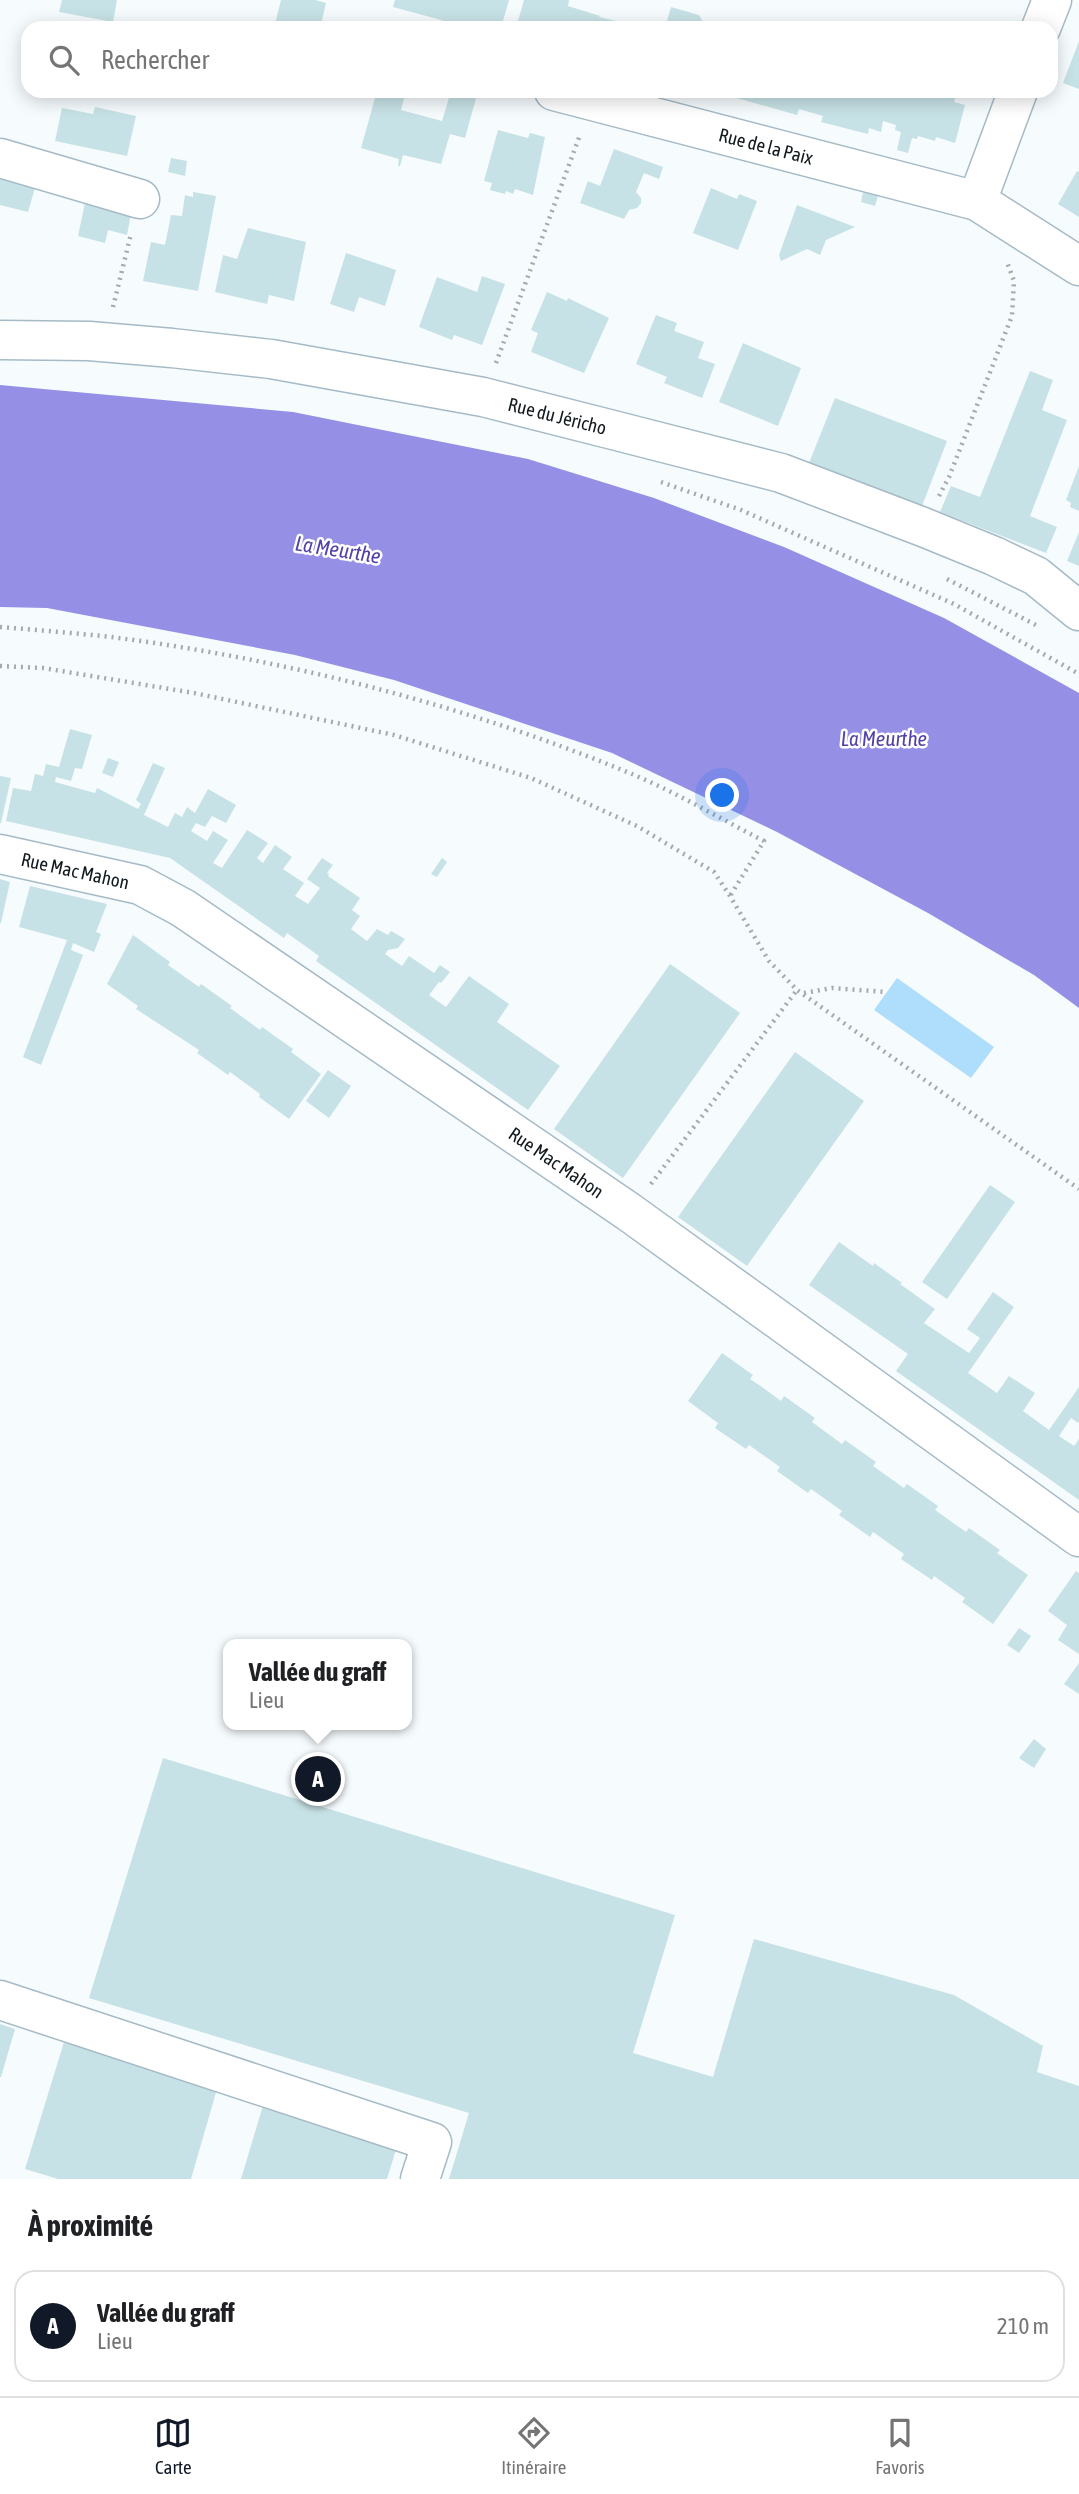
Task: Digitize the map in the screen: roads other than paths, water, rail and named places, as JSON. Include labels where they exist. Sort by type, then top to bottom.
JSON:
[{"type":"street","points":[[1044,21],[1052,0]]},
{"type":"street","name":"Rue de la Paix","points":[[580,98],[977,201],[1079,266]]},
{"type":"street","points":[[977,201],[1015,98]]},
{"type":"street","points":[[0,158],[140,199]]},
{"type":"street","name":"Rue du Jéricho","points":[[0,340],[104,343],[271,359],[483,397],[781,473],[994,556],[1036,576],[1079,611]]},
{"type":"street","name":"Rue Mac Mahon","points":[[0,854],[140,885],[183,908],[629,1212],[1079,1537]]},
{"type":"street","points":[[0,2000],[432,2142],[420,2179]]},
{"type":"water","name":"La Meurthe","points":[[0,385],[293,412],[528,459],[654,498],[784,547],[944,618],[1079,693],[1079,1008],[1034,975],[928,913],[777,832],[612,753],[394,680],[295,655],[47,608],[0,607]]},
{"type":"place","name":"Vallée du graff","points":[[318,1779]]}]
